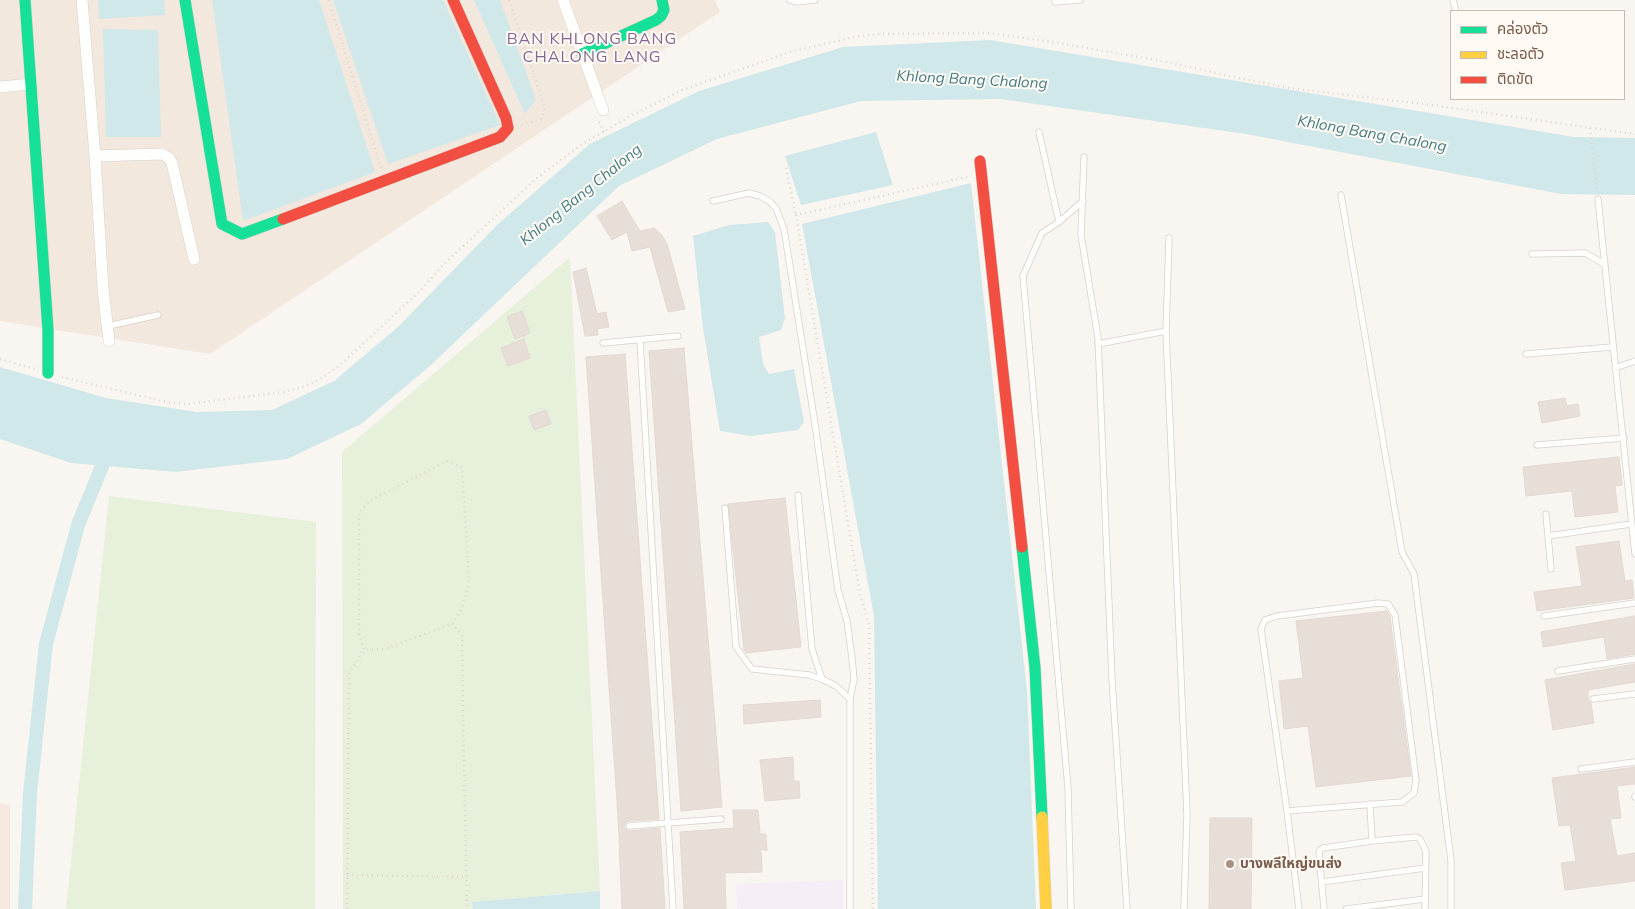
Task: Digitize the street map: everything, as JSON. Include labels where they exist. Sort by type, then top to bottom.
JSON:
[{"type":"street","points":[[25,0],[48,343],[48,369]]},
{"type":"street","points":[[82,0],[95,156],[103,289],[109,341]]},
{"type":"street","points":[[184,0],[222,224],[242,234],[500,137],[508,128],[506,118],[453,0]]},
{"type":"street","points":[[563,0],[603,110]]},
{"type":"street","points":[[582,54],[656,20],[664,10],[662,0]]},
{"type":"street","points":[[0,87],[31,84]]},
{"type":"street","points":[[95,156],[162,154],[169,158],[172,163],[194,259]]},
{"type":"street","points":[[980,161],[1035,668],[1046,909]]},
{"type":"lane","points":[[790,0],[796,2],[815,0]]},
{"type":"lane","points":[[1055,0],[1055,2],[1080,0]]},
{"type":"lane","points":[[1039,132],[1059,222]]},
{"type":"lane","points":[[1084,157],[1081,235],[1098,344],[1112,678],[1127,909]]},
{"type":"lane","points":[[713,201],[748,193],[760,196],[776,208],[784,228],[815,424],[838,590],[847,621],[852,658],[854,679],[850,699],[850,909]]},
{"type":"lane","points":[[1341,196],[1402,552],[1414,574],[1451,860],[1451,909]]},
{"type":"lane","points":[[1598,199],[1635,554]]},
{"type":"lane","points":[[1071,909],[1068,788],[1023,276],[1042,233],[1059,222],[1082,201]]},
{"type":"lane","points":[[1169,238],[1166,331],[1187,814],[1184,909]]},
{"type":"lane","points":[[1532,254],[1585,253],[1604,264]]},
{"type":"lane","points":[[108,326],[158,315]]},
{"type":"lane","points":[[1098,344],[1166,331]]},
{"type":"lane","points":[[603,343],[678,336]]},
{"type":"lane","points":[[640,340],[674,909]]},
{"type":"lane","points":[[1526,354],[1612,347]]},
{"type":"lane","points":[[1615,368],[1635,360]]},
{"type":"lane","points":[[1538,446],[1624,438]]},
{"type":"lane","points":[[798,495],[812,649],[822,679]]},
{"type":"lane","points":[[725,508],[736,647],[752,669],[809,675],[836,686],[850,699]]},
{"type":"lane","points":[[1546,514],[1551,568]]},
{"type":"lane","points":[[1548,536],[1631,524]]},
{"type":"lane","points":[[1287,810],[1402,802],[1414,793],[1416,780],[1395,615],[1388,604],[1378,603],[1278,616],[1265,620],[1262,629],[1299,909]]},
{"type":"lane","points":[[1544,616],[1635,603]]},
{"type":"lane","points":[[1558,670],[1635,659]]},
{"type":"lane","points":[[1593,699],[1635,694]]},
{"type":"lane","points":[[1581,769],[1635,762]]},
{"type":"lane","points":[[1370,804],[1372,841]]},
{"type":"lane","points":[[629,826],[720,819]]},
{"type":"lane","points":[[1324,909],[1320,850],[1372,841],[1416,837],[1420,839],[1426,851],[1425,909]]},
{"type":"lane","points":[[1322,882],[1426,868]]},
{"type":"lane","points":[[1346,909],[1425,899]]},
{"type":"path","points":[[329,0],[386,181]]},
{"type":"path","points":[[508,128],[541,120],[545,109],[509,0]]},
{"type":"path","points":[[0,359],[48,369],[166,402],[186,404],[284,392],[306,386],[339,366],[419,292],[444,264],[538,177],[584,143],[682,90],[790,52],[859,36],[879,34],[990,33],[1162,61],[1296,89],[1424,104],[1635,134]]},
{"type":"path","points":[[1590,128],[1598,199]]},
{"type":"path","points":[[786,168],[796,215],[860,594],[869,625],[873,909]]},
{"type":"path","points":[[796,215],[971,176]]},
{"type":"path","points":[[347,909],[349,674],[364,650],[359,634],[359,512],[371,500],[446,461],[462,468],[469,582],[462,608],[452,624],[385,649],[364,650]]},
{"type":"path","points":[[452,624],[462,636],[467,909]]},
{"type":"path","points":[[347,875],[467,877]]},
{"type":"shaded area","points":[[0,0],[715,0],[720,12],[210,354],[0,321]]},
{"type":"shaded area","points":[[0,803],[10,805],[10,909],[0,909]]},
{"type":"shaded area","points":[[843,880],[843,909],[737,909],[736,884]]},
{"type":"green space","points":[[570,257],[600,891],[473,902],[473,909],[343,909],[342,452]]},
{"type":"green space","points":[[109,496],[316,522],[315,909],[66,909]]},
{"type":"water","points":[[98,0],[164,0],[165,15],[99,19]]},
{"type":"water","points":[[212,0],[319,0],[375,172],[243,221]]},
{"type":"water","points":[[333,0],[443,0],[500,125],[388,164]]},
{"type":"water","points":[[474,0],[500,0],[536,100],[525,114]]},
{"type":"water","points":[[103,29],[158,30],[161,137],[106,137]]},
{"type":"water","name":"Khlong Bang Chalong","points":[[990,40],[1574,137],[1635,138],[1635,195],[1561,194],[1246,134],[1000,99],[861,101],[717,139],[619,186],[431,365],[361,424],[287,459],[176,472],[71,463],[0,439],[0,367],[106,398],[197,412],[272,410],[334,381],[398,327],[498,224],[590,144],[699,91],[843,47]]},
{"type":"water","points":[[876,132],[893,185],[801,205],[785,156]]},
{"type":"water","points":[[971,183],[1027,691],[1036,909],[878,909],[874,616],[802,224]]},
{"type":"water","points":[[768,222],[775,232],[785,318],[781,330],[759,337],[763,364],[769,374],[794,369],[804,422],[798,430],[751,436],[720,431],[703,328],[693,236],[729,225]]},
{"type":"water","points":[[600,891],[600,909],[473,909],[472,902]]},
{"type":"building","points":[[622,201],[640,231],[654,228],[662,235],[667,244],[685,309],[668,312],[650,247],[632,251],[627,232],[612,240],[597,216]]},
{"type":"building","points":[[586,268],[597,314],[606,312],[609,327],[597,329],[598,335],[585,336],[573,272]]},
{"type":"building","points":[[522,311],[530,333],[515,339],[507,317]]},
{"type":"building","points":[[524,339],[530,358],[508,366],[501,348]]},
{"type":"building","points":[[684,348],[722,807],[681,811],[649,351]]},
{"type":"building","points":[[625,354],[659,819],[629,821],[624,826],[629,831],[660,828],[665,909],[622,909],[618,816],[586,357]]},
{"type":"building","points":[[1565,398],[1567,406],[1578,404],[1580,416],[1542,423],[1538,402]]},
{"type":"building","points":[[546,410],[551,424],[534,430],[529,416]]},
{"type":"building","points":[[1619,457],[1622,485],[1615,486],[1618,512],[1575,517],[1572,491],[1526,496],[1523,467]]},
{"type":"building","points":[[785,498],[801,647],[746,653],[744,650],[728,504]]},
{"type":"building","points":[[1619,541],[1625,581],[1632,580],[1634,598],[1537,611],[1534,592],[1582,586],[1576,547]]},
{"type":"building","points":[[1387,611],[1390,617],[1411,776],[1316,787],[1308,726],[1284,729],[1279,681],[1303,678],[1296,621]]},
{"type":"building","points":[[1635,616],[1635,654],[1607,659],[1604,637],[1543,647],[1541,632]]},
{"type":"building","points":[[1635,664],[1635,682],[1588,690],[1588,700],[1591,703],[1594,723],[1553,730],[1545,680]]},
{"type":"building","points":[[820,700],[821,717],[744,724],[743,705]]},
{"type":"building","points":[[793,757],[794,781],[799,781],[800,798],[765,801],[760,760]]},
{"type":"building","points":[[1635,767],[1635,784],[1617,786],[1621,818],[1610,819],[1617,856],[1635,853],[1635,881],[1565,890],[1561,863],[1576,861],[1570,825],[1559,826],[1552,778]]},
{"type":"building","points":[[733,810],[758,810],[760,834],[766,834],[767,851],[761,849],[762,872],[725,873],[726,909],[684,909],[680,832],[734,828]]},
{"type":"building","name":"บางพลีใหญ่ขนส่ง","points":[[1210,818],[1252,818],[1251,909],[1209,909]]},
{"type":"waterway","points":[[25,909],[30,793],[46,644],[78,525],[109,449]]},
{"type":"traffic: fast","points":[[25,0],[48,330],[48,373]]},
{"type":"traffic: fast","points":[[185,0],[222,224],[242,234],[283,219]]},
{"type":"traffic: fast","points":[[582,54],[656,20],[664,10],[662,0]]},
{"type":"traffic: fast","points":[[1022,547],[1035,668],[1042,817]]},
{"type":"traffic: slow","points":[[1042,817],[1046,909]]},
{"type":"traffic: jam","points":[[283,219],[500,137],[508,128],[506,118],[453,0]]},
{"type":"traffic: jam","points":[[980,161],[1022,547]]},
{"type":"place","name":"บางพลีใหญ่ขนส่ง","points":[[1230,864]]},
{"type":"district","name":"BAN KHLONG BANG CHALONG LANG","points":[[592,48]]}]
